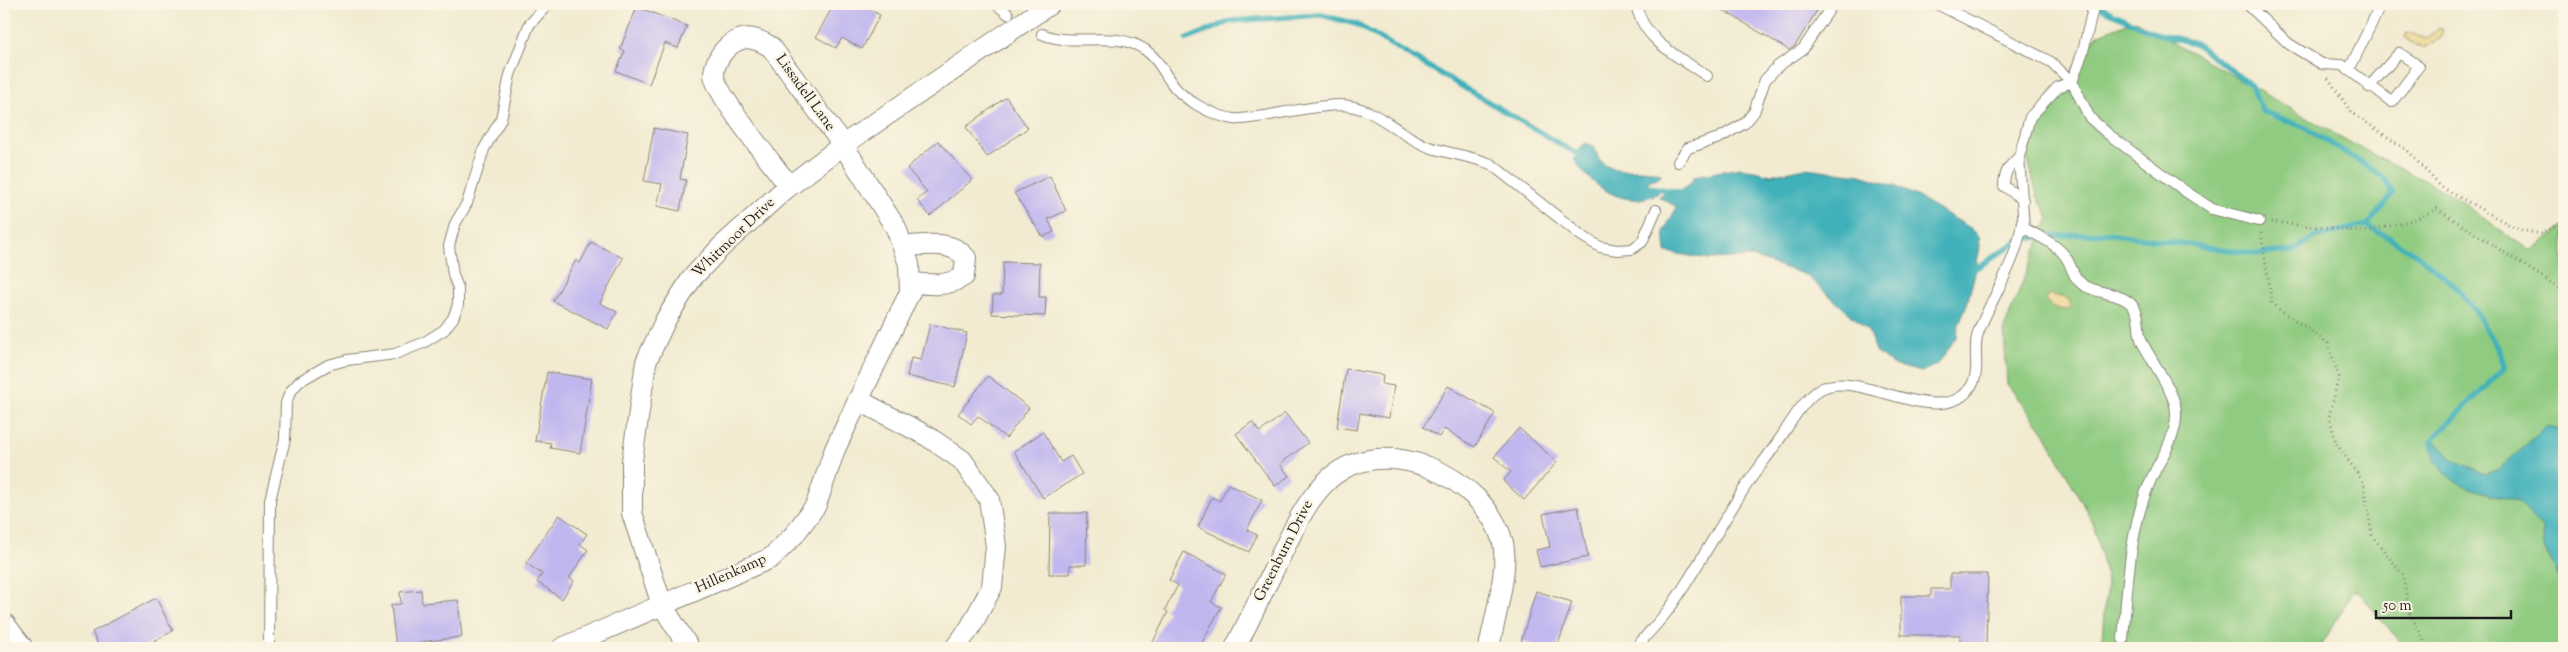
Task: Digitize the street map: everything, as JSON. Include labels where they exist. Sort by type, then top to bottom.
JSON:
[{"type":"street","name":"Whitmoor Drive","points":[[688,648],[662,605],[632,513],[632,461],[646,362],[666,319],[692,278],[721,247],[789,186],[843,145],[1050,4]]},
{"type":"street","name":"Lissadell Lane","points":[[789,186],[724,96],[714,76],[716,61],[728,46],[741,38],[756,38],[772,47],[843,145],[896,228],[910,264],[910,292],[858,400]]},
{"type":"street","points":[[903,246],[950,246],[961,252],[966,258],[964,276],[954,282],[927,284],[910,282]]},
{"type":"street","points":[[858,400],[927,436],[962,460],[989,499],[996,546],[992,587],[970,628],[954,648]]},
{"type":"street","name":"Hillenkamp","points":[[562,648],[770,558],[794,535],[816,505],[835,449],[858,400]]},
{"type":"street","name":"Greenburn Drive","points":[[1235,648],[1299,518],[1312,497],[1330,478],[1350,466],[1371,459],[1395,458],[1443,473],[1480,500],[1497,526],[1503,545],[1505,562],[1490,648]]},
{"type":"street","points":[[4,623],[23,648]]},
{"type":"lane","points":[[269,648],[270,500],[285,439],[286,403],[290,392],[300,381],[328,365],[347,360],[395,354],[423,344],[444,330],[453,318],[458,305],[458,288],[453,275],[449,246],[455,224],[467,203],[480,156],[501,119],[510,75],[529,26],[548,4]]},
{"type":"lane","points":[[996,4],[1008,14]]},
{"type":"lane","points":[[1636,4],[1638,16],[1656,42],[1707,76]]},
{"type":"lane","points":[[1678,162],[1688,148],[1719,138],[1745,123],[1754,112],[1765,80],[1778,66],[1803,49],[1834,4]]},
{"type":"lane","points":[[1937,4],[2051,62],[2072,82],[2090,118],[2168,180],[2212,209],[2259,221]]},
{"type":"lane","points":[[2072,82],[2083,51],[2094,4]]},
{"type":"lane","points":[[2248,4],[2289,44],[2322,64],[2342,65],[2369,87],[2392,102],[2419,66],[2399,53],[2369,87]]},
{"type":"lane","points":[[2349,70],[2381,4]]},
{"type":"lane","points":[[1042,34],[1056,40],[1122,39],[1144,49],[1160,63],[1171,83],[1190,99],[1216,114],[1234,119],[1338,105],[1360,107],[1385,120],[1409,139],[1432,148],[1478,158],[1491,164],[1582,236],[1600,247],[1617,250],[1632,249],[1642,242],[1656,210]]},
{"type":"lane","points":[[1636,648],[1674,603],[1757,469],[1797,414],[1819,390],[1830,385],[1843,385],[1903,399],[1940,403],[1965,395],[1973,382],[1976,370],[1974,346],[1978,333],[2010,262],[2021,231],[2023,200],[2019,157],[2030,117],[2058,87],[2072,82]]},
{"type":"lane","points":[[2019,157],[2010,165],[2004,175],[2004,186],[2023,200]]},
{"type":"lane","points":[[2022,218],[2024,228],[2052,244],[2067,258],[2073,276],[2084,286],[2130,302],[2140,317],[2140,335],[2175,405],[2175,424],[2168,448],[2155,470],[2140,508],[2131,550],[2122,639]]},
{"type":"path","points":[[2322,64],[2328,79],[2351,112],[2408,151],[2441,187],[2519,230],[2542,234],[2564,221]]},
{"type":"path","points":[[2428,648],[2410,614],[2403,575],[2372,536],[2364,482],[2336,443],[2329,416],[2339,376],[2328,343],[2272,304],[2259,221],[2364,232],[2414,220],[2436,209],[2564,291]]},
{"type":"green space","points":[[2135,20],[2353,144],[2449,193],[2530,251],[2564,226],[2564,648],[2405,648],[2355,588],[2320,648],[2101,648],[2107,581],[2093,523],[2044,432],[2007,384],[2004,328],[2049,217],[2037,196],[2027,155],[2035,119],[2051,101],[2097,35]]},
{"type":"sand","points":[[2440,28],[2443,30],[2441,38],[2423,48],[2415,46],[2405,37],[2407,32],[2426,38]]},
{"type":"sand","points":[[2050,294],[2068,299],[2072,308],[2061,309],[2053,307],[2045,299]]},
{"type":"water","points":[[1586,143],[1595,147],[1598,158],[1605,165],[1623,170],[1653,171],[1661,174],[1660,177],[1648,181],[1649,185],[1658,191],[1656,194],[1632,199],[1609,193],[1599,186],[1589,178],[1574,159],[1579,149]]},
{"type":"water","points":[[1741,168],[1771,175],[1805,168],[1861,175],[1895,186],[1918,197],[1972,229],[1979,236],[1980,247],[1975,273],[1967,304],[1958,327],[1957,336],[1939,363],[1922,372],[1897,366],[1886,360],[1877,353],[1867,329],[1806,275],[1752,257],[1709,259],[1666,252],[1664,231],[1677,207],[1659,197],[1663,192],[1673,194],[1691,183],[1694,176]]},
{"type":"water","points":[[2547,426],[2564,432],[2564,587],[2560,583],[2544,547],[2542,528],[2517,501],[2468,488],[2444,473],[2435,460],[2431,441],[2434,439],[2450,458],[2484,474],[2499,469]]},
{"type":"building","points":[[834,4],[860,4],[880,15],[862,49],[842,38],[836,48],[816,37]]},
{"type":"building","points":[[1713,4],[1821,4],[1795,46],[1789,50]]},
{"type":"building","points":[[637,7],[687,26],[678,48],[665,43],[649,84],[616,71],[625,51],[620,49]]},
{"type":"building","points":[[1006,97],[1028,128],[987,157],[966,127]]},
{"type":"building","points":[[654,128],[688,135],[680,179],[686,180],[680,211],[657,206],[662,184],[644,181]]},
{"type":"building","points":[[938,141],[972,180],[930,216],[917,200],[927,192],[907,168]]},
{"type":"building","points":[[1050,176],[1066,211],[1048,219],[1054,232],[1043,237],[1014,193]]},
{"type":"building","points":[[591,242],[623,258],[600,303],[617,312],[608,329],[553,301],[576,260],[580,263]]},
{"type":"building","points":[[1003,262],[1040,263],[1039,297],[1046,297],[1045,316],[992,314],[993,295],[1002,295]]},
{"type":"building","points":[[930,324],[967,333],[955,387],[907,376],[911,358],[921,360]]},
{"type":"building","points":[[1346,369],[1383,375],[1382,384],[1394,386],[1389,418],[1360,413],[1357,430],[1337,427]]},
{"type":"building","points":[[547,372],[592,379],[580,453],[550,448],[551,443],[535,441]]},
{"type":"building","points":[[988,376],[1029,408],[1006,438],[978,416],[971,424],[958,414]]},
{"type":"building","points":[[1448,386],[1495,413],[1475,447],[1444,429],[1439,437],[1423,427]]},
{"type":"building","points":[[1285,413],[1308,443],[1280,464],[1289,476],[1275,486],[1236,434],[1252,422],[1260,432]]},
{"type":"building","points":[[1519,428],[1557,462],[1524,500],[1503,481],[1511,472],[1494,457]]},
{"type":"building","points":[[1043,432],[1061,462],[1071,456],[1082,474],[1043,498],[1014,451]]},
{"type":"building","points":[[1228,484],[1262,500],[1247,530],[1257,535],[1249,552],[1198,527],[1212,497],[1220,501]]},
{"type":"building","points":[[1578,507],[1588,557],[1540,567],[1536,550],[1550,547],[1543,514]]},
{"type":"building","points":[[1050,513],[1087,513],[1086,565],[1070,565],[1070,574],[1049,574]]},
{"type":"building","points":[[559,515],[587,534],[580,544],[588,550],[569,578],[574,581],[562,599],[537,582],[542,574],[526,563]]},
{"type":"building","points":[[1184,552],[1226,574],[1211,602],[1221,607],[1199,648],[1160,648],[1152,644],[1168,612],[1165,610],[1178,585],[1169,580]]},
{"type":"building","points":[[1950,574],[1988,574],[1986,646],[1960,646],[1960,635],[1901,635],[1901,596],[1931,596],[1931,589],[1950,589]]},
{"type":"building","points":[[421,590],[422,603],[458,600],[462,637],[419,642],[419,646],[396,648],[391,605],[401,604],[400,592]]},
{"type":"building","points":[[1536,591],[1572,602],[1557,648],[1545,648],[1521,642]]},
{"type":"building","points":[[156,598],[173,631],[141,648],[100,648],[92,632]]},
{"type":"waterway","points":[[1970,272],[2023,238],[2107,233],[2257,254],[2292,251],[2317,236],[2367,225],[2393,194],[2383,177],[2362,163],[2306,128],[2262,111],[2251,85],[2195,43],[2154,33],[2093,4]]},
{"type":"waterway","points":[[1187,39],[1231,21],[1321,15],[1356,24],[1582,157]]},
{"type":"waterway","points":[[1649,187],[1684,193]]},
{"type":"waterway","points":[[2367,225],[2418,255],[2453,284],[2475,310],[2498,349],[2505,367],[2431,441]]}]
